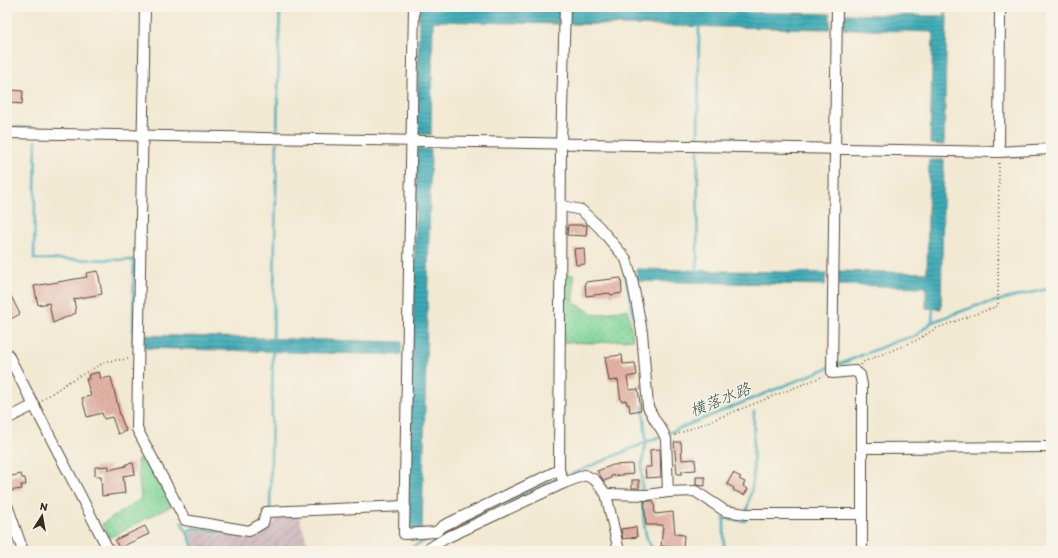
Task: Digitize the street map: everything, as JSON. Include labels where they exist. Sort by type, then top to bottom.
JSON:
[{"type":"street","points":[[145,7],[137,429],[185,520],[249,531],[263,523],[270,512],[405,506]]},
{"type":"street","points":[[414,7],[420,141],[404,534],[436,532],[443,526],[560,470]]},
{"type":"street","points":[[999,152],[1000,7]]},
{"type":"street","points":[[564,483],[560,470],[561,144],[565,13]]},
{"type":"street","points":[[837,16],[832,373],[855,371],[860,375],[862,385],[862,551]]},
{"type":"street","points":[[7,134],[999,152],[1051,149]]},
{"type":"street","points":[[562,206],[581,210],[599,227],[626,259],[631,274],[642,332],[648,407],[664,436],[668,492]]},
{"type":"street","points":[[7,353],[109,551]]},
{"type":"street","points":[[7,419],[34,405]]},
{"type":"street","points":[[862,448],[1051,447]]},
{"type":"street","points":[[425,551],[446,538],[564,483],[585,475],[595,480],[606,494],[619,551]]},
{"type":"street","points":[[606,494],[642,495],[695,491],[726,511],[746,514],[862,514]]},
{"type":"street","points":[[7,507],[23,551]]},
{"type":"street","points":[[443,526],[446,538]]},
{"type":"path","points":[[855,371],[863,362],[915,341],[937,328],[998,306],[999,152]]},
{"type":"path","points":[[34,405],[70,381],[107,361],[138,358]]},
{"type":"path","points":[[664,436],[832,373]]},
{"type":"shaded area","points":[[298,514],[310,551],[197,551],[189,532],[195,530],[255,539],[274,524],[277,515]]},
{"type":"green space","points":[[564,273],[574,275],[574,303],[596,315],[628,309],[633,339],[595,343],[563,342]]},
{"type":"green space","points":[[147,456],[173,505],[109,538],[102,524],[141,499],[137,460]]},
{"type":"water","points":[[419,7],[559,9],[559,24],[433,21],[431,135],[417,134]]},
{"type":"water","points":[[569,9],[830,14],[830,29],[569,24]]},
{"type":"water","points":[[843,14],[947,16],[944,145],[930,144],[933,32],[843,29]]},
{"type":"water","points":[[417,149],[431,149],[422,530],[408,529]]},
{"type":"water","points":[[929,160],[944,160],[941,309],[926,308],[926,287],[838,285],[838,271],[927,273]]},
{"type":"water","points":[[636,269],[826,273],[825,285],[637,281]]},
{"type":"water","points":[[144,335],[402,342],[401,355],[144,348]]},
{"type":"building","points":[[12,90],[23,91],[22,104],[11,103]]},
{"type":"building","points":[[568,225],[587,225],[586,236],[567,235]]},
{"type":"building","points":[[584,248],[585,264],[576,265],[574,249]]},
{"type":"building","points":[[98,271],[102,294],[74,299],[76,313],[53,323],[49,303],[38,305],[34,286],[87,277],[86,273]]},
{"type":"building","points":[[621,278],[622,293],[586,296],[585,282]]},
{"type":"building","points":[[7,288],[20,314],[7,321]]},
{"type":"building","points":[[622,355],[623,364],[635,363],[637,375],[627,377],[629,390],[638,389],[641,410],[630,412],[629,404],[627,405],[626,400],[621,401],[618,380],[609,381],[605,357]]},
{"type":"building","points":[[99,372],[101,379],[111,377],[120,415],[126,431],[118,434],[112,417],[104,419],[102,413],[87,417],[82,398],[91,396],[86,379],[89,379],[88,375]]},
{"type":"building","points":[[674,442],[681,442],[682,460],[695,459],[696,470],[682,471],[682,474],[677,474]]},
{"type":"building","points":[[660,449],[661,477],[646,478],[645,467],[651,467],[650,450]]},
{"type":"building","points":[[133,463],[135,474],[123,476],[125,493],[102,496],[101,476],[95,476],[95,467],[109,466],[109,470]]},
{"type":"building","points":[[632,464],[633,474],[611,476],[611,478],[604,481],[597,471],[613,465]]},
{"type":"building","points":[[733,473],[741,477],[739,479],[745,482],[743,486],[748,489],[744,495],[733,490],[734,488],[727,484]]},
{"type":"building","points":[[21,474],[22,478],[25,478],[26,485],[21,485],[22,489],[8,491],[7,477]]},
{"type":"building","points":[[696,477],[705,477],[705,486],[696,485]]},
{"type":"building","points":[[632,480],[639,480],[639,488],[632,488]]},
{"type":"building","points":[[644,501],[654,501],[655,514],[673,512],[675,534],[684,535],[683,548],[661,546],[663,525],[646,525]]},
{"type":"building","points":[[145,526],[149,534],[119,548],[115,540]]},
{"type":"building","points":[[636,527],[637,537],[623,539],[621,529]]},
{"type":"waterway","points":[[277,132],[280,7]]},
{"type":"waterway","points":[[700,7],[700,12]]},
{"type":"waterway","points":[[944,18],[946,7]]},
{"type":"waterway","points":[[698,142],[699,26]]},
{"type":"waterway","points":[[7,127],[33,128]]},
{"type":"waterway","points":[[36,140],[34,259],[134,260],[133,342]]},
{"type":"waterway","points":[[273,339],[277,143]]},
{"type":"waterway","points":[[697,270],[698,151]]},
{"type":"waterway","points":[[628,274],[625,274],[634,318]]},
{"type":"waterway","name":"横落水路","points":[[835,366],[897,341],[915,336],[932,322],[976,306],[1051,288]]},
{"type":"waterway","points":[[932,322],[933,307]]},
{"type":"waterway","points":[[270,509],[273,351]]},
{"type":"waterway","name":"横落水路","points":[[666,434],[830,367]]},
{"type":"waterway","points":[[642,493],[642,463],[646,442],[643,406]]},
{"type":"waterway","points":[[747,511],[753,481],[754,412]]},
{"type":"waterway","name":"横落水路","points":[[565,477],[661,436]]},
{"type":"waterway","points":[[147,461],[164,490]]},
{"type":"waterway","name":"横落水路","points":[[443,532],[536,488],[560,479]]},
{"type":"waterway","points":[[642,498],[646,536],[652,548],[657,551]]},
{"type":"waterway","points":[[247,535],[254,536],[270,524],[270,514]]},
{"type":"waterway","points":[[724,551],[724,518],[745,521],[746,516]]},
{"type":"waterway","points":[[181,522],[187,532]]},
{"type":"waterway","points":[[195,551],[187,532],[193,528],[238,534]]},
{"type":"waterway","name":"横落水路","points":[[404,551],[435,536]]}]
